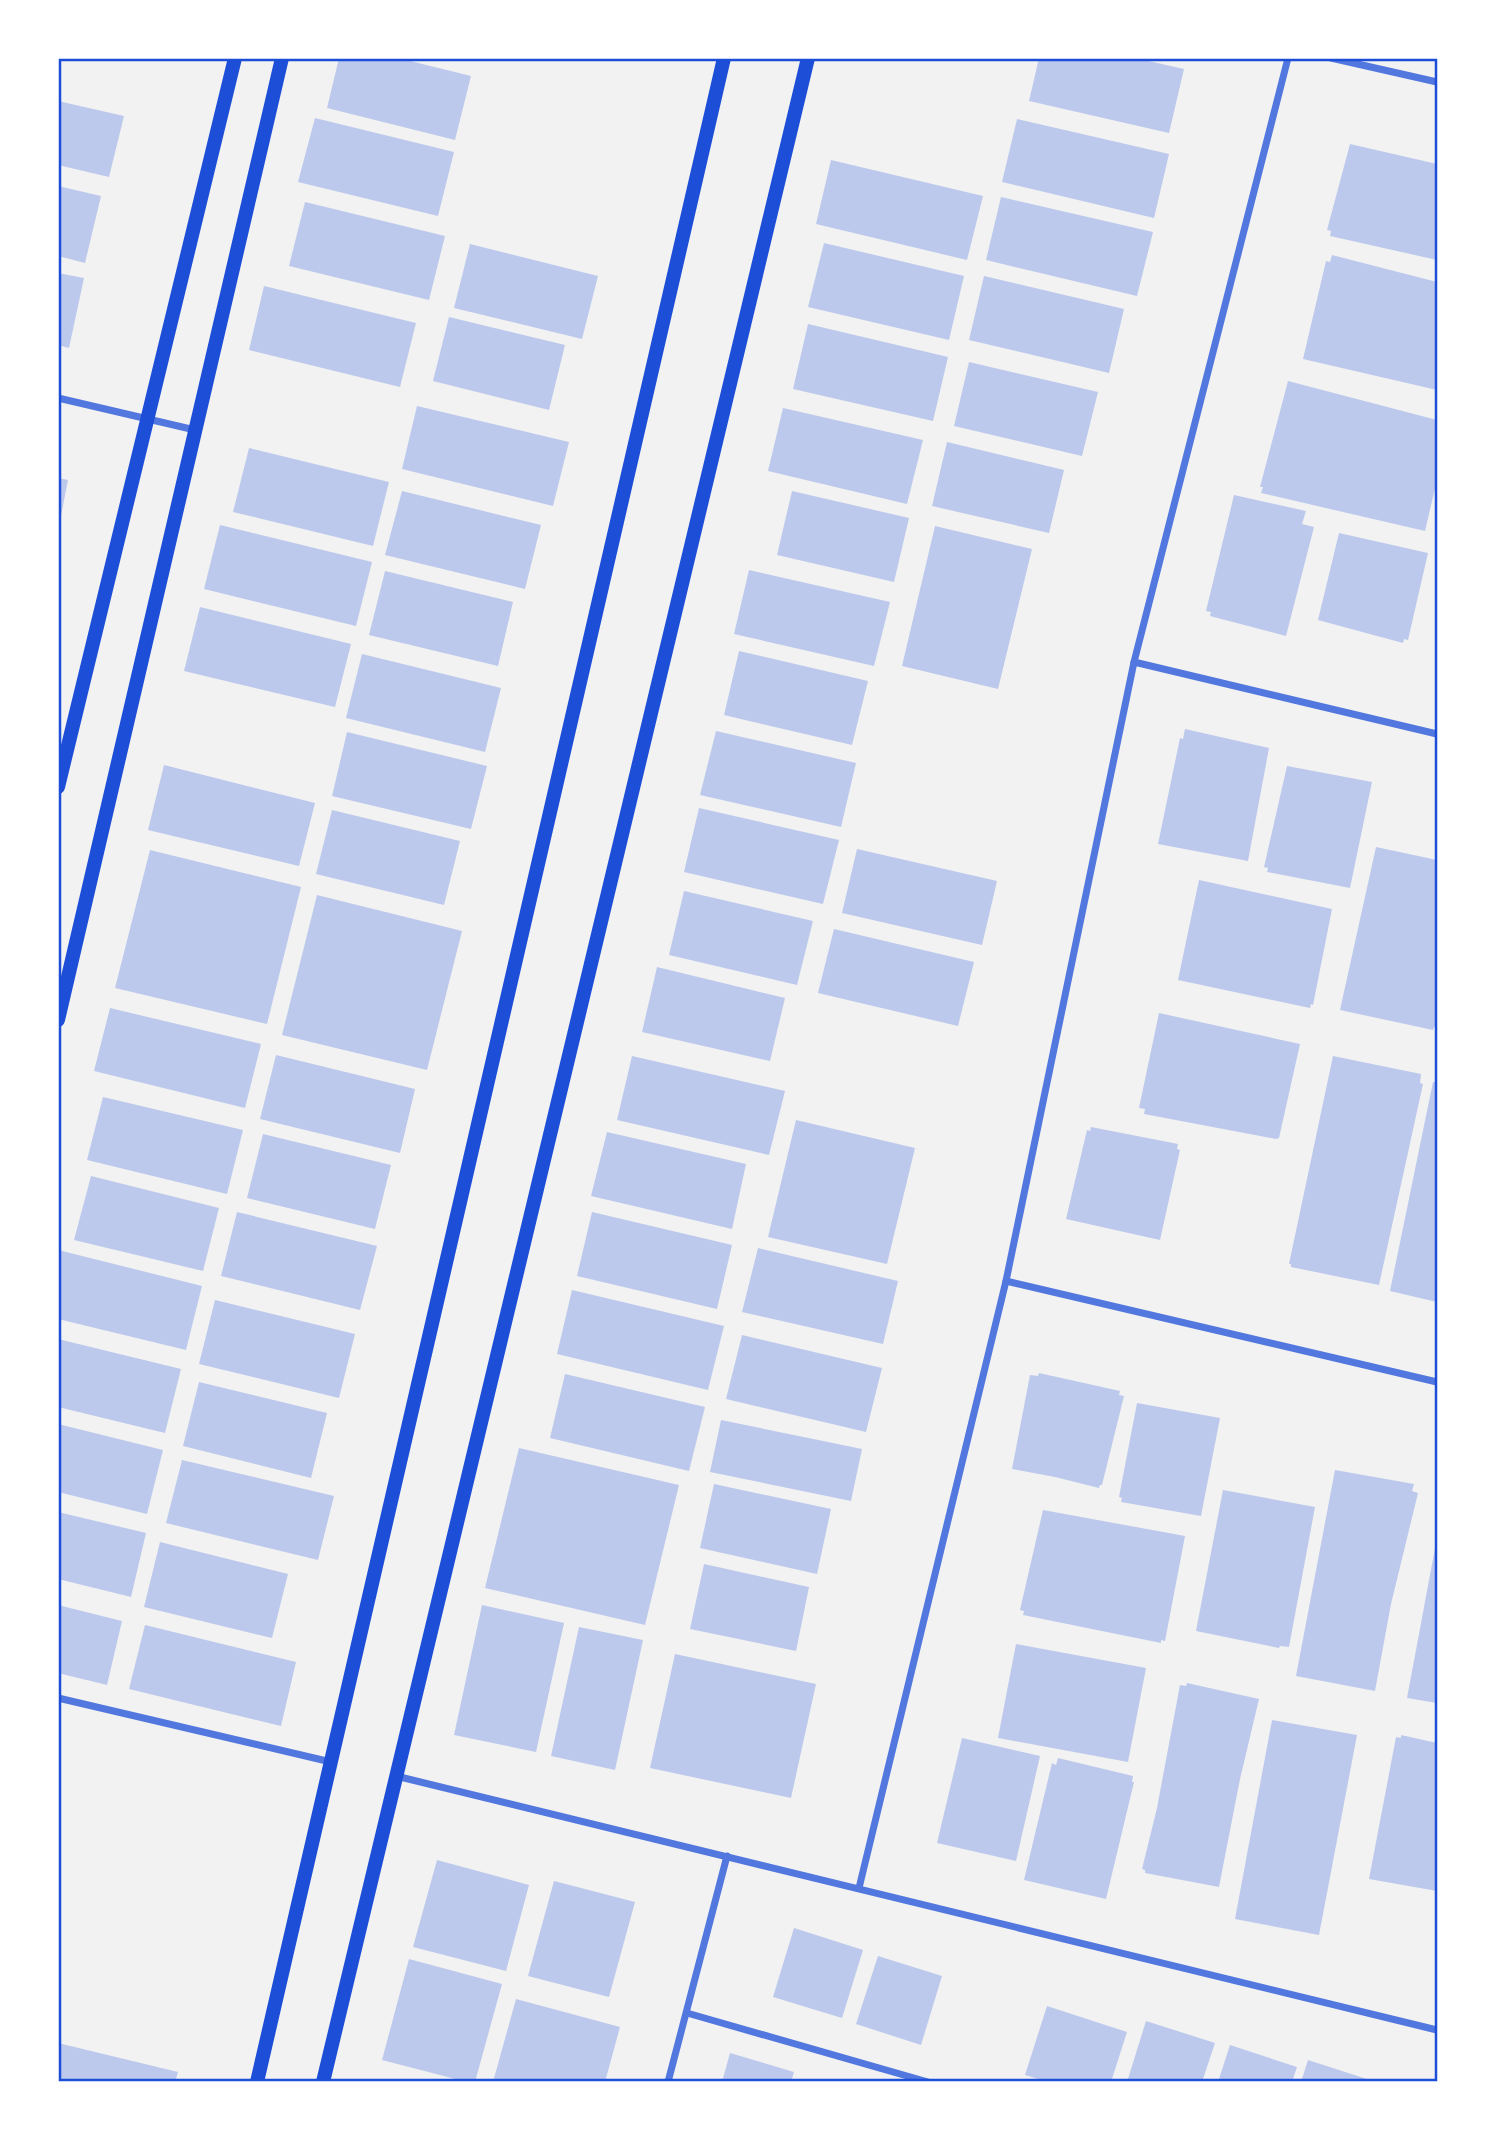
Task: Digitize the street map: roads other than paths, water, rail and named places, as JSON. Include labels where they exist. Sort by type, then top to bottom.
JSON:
[{"type":"main road","points":[[58,787],[235,58]]},
{"type":"main road","points":[[58,1016],[282,58]]},
{"type":"main road","points":[[257,2082],[724,58]]},
{"type":"main road","points":[[323,2082],[808,58]]},
{"type":"street","points":[[859,1888],[1006,1281],[1135,662],[1288,58]]},
{"type":"street","points":[[1331,58],[1437,82]]},
{"type":"street","points":[[58,398],[194,430]]},
{"type":"street","points":[[1135,662],[1437,734]]},
{"type":"street","points":[[1006,1281],[1437,1382]]},
{"type":"street","points":[[58,1698],[331,1762]]},
{"type":"street","points":[[396,1776],[1437,2030]]},
{"type":"street","points":[[668,2082],[727,1856]]},
{"type":"street","points":[[687,2013],[928,2082]]}]
